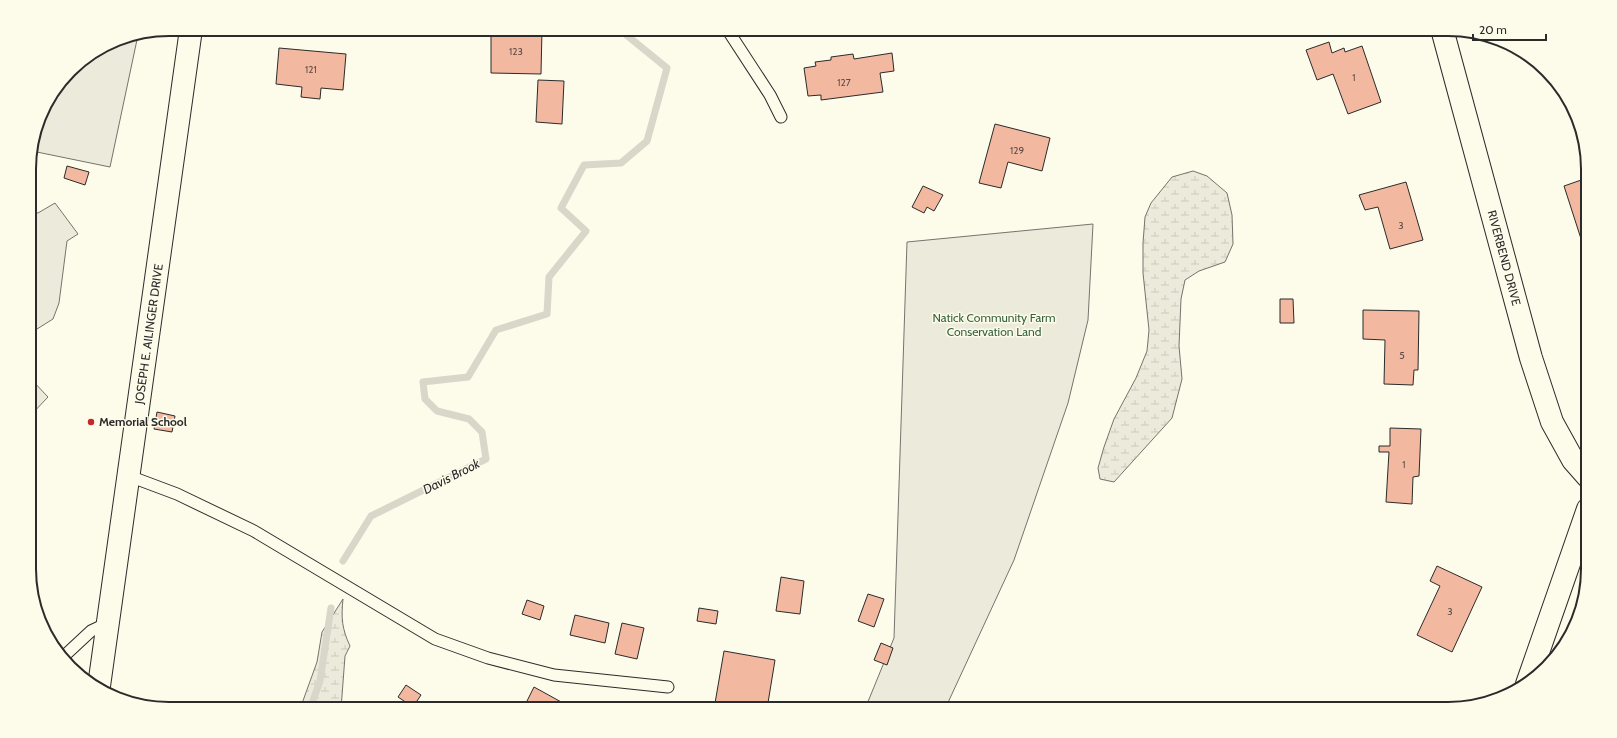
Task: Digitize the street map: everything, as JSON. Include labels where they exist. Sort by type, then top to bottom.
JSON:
[{"type":"street","name":"JOSEPH E. AILINGER DRIVE","points":[[100,682],[190,36]]},
{"type":"street","name":"RIVERBEND DRIVE","points":[[1444,36],[1538,380],[1552,422],[1573,460],[1581,469]]},
{"type":"street","points":[[1531,673],[1581,529]]},
{"type":"lane","points":[[730,36],[770,95],[781,116]]},
{"type":"lane","points":[[129,476],[177,494],[254,531],[435,639],[488,658],[554,675],[668,687]]},
{"type":"lane","points":[[67,653],[91,631],[108,623]]},
{"type":"green space","points":[[137,40],[110,167],[37,152],[46,118],[69,81],[95,58],[118,46]]},
{"type":"green space","points":[[1193,171],[1207,176],[1227,193],[1232,215],[1233,244],[1225,262],[1199,271],[1185,280],[1181,299],[1179,346],[1182,379],[1172,418],[1114,482],[1100,479],[1098,468],[1114,419],[1136,378],[1147,351],[1149,330],[1143,273],[1145,217],[1151,203],[1172,177]]},
{"type":"green space","points":[[55,203],[78,234],[67,241],[59,303],[53,319],[36,329],[36,213],[38,213]]},
{"type":"green space","name":"Natick Community Farm Conservation Land","points":[[1093,224],[1088,320],[1068,403],[1014,560],[948,702],[868,702],[894,638],[907,242]]},
{"type":"green space","points":[[36,384],[48,397],[36,410]]},
{"type":"green space","points":[[343,599],[343,623],[345,634],[350,646],[345,656],[342,702],[303,702],[317,662],[322,632]]},
{"type":"building","points":[[491,36],[542,36],[541,74],[491,73]]},
{"type":"building","points":[[1329,42],[1332,53],[1344,48],[1345,52],[1362,46],[1381,102],[1348,114],[1333,74],[1317,80],[1306,50]]},
{"type":"building","points":[[279,48],[346,54],[343,90],[321,88],[320,99],[301,97],[302,87],[276,84]]},
{"type":"building","points":[[892,53],[894,71],[880,73],[883,92],[821,100],[821,95],[808,96],[804,68],[816,66],[815,62],[831,60],[831,57],[853,54],[854,59]]},
{"type":"building","points":[[538,80],[564,81],[562,124],[536,122]]},
{"type":"building","points":[[995,124],[1050,138],[1042,171],[1008,162],[1001,188],[979,183]]},
{"type":"building","points":[[67,166],[89,172],[85,185],[64,178]]},
{"type":"building","points":[[1581,180],[1581,239],[1564,186]]},
{"type":"building","points":[[1406,182],[1423,240],[1390,249],[1378,207],[1365,210],[1359,195]]},
{"type":"building","points":[[923,186],[943,195],[934,211],[927,207],[924,213],[912,207]]},
{"type":"building","points":[[1280,299],[1293,299],[1294,323],[1280,323]]},
{"type":"building","points":[[1363,310],[1419,311],[1418,370],[1414,370],[1413,385],[1384,384],[1385,340],[1363,339]]},
{"type":"building","points":[[157,412],[175,416],[172,432],[154,429]]},
{"type":"building","points":[[1390,428],[1421,429],[1419,476],[1413,477],[1412,504],[1386,502],[1389,452],[1379,452],[1379,446],[1390,446]]},
{"type":"building","points":[[1437,566],[1482,587],[1452,652],[1417,635],[1440,586],[1430,581]]},
{"type":"building","points":[[781,577],[804,581],[800,614],[776,611]]},
{"type":"building","points":[[868,594],[884,599],[874,627],[858,621]]},
{"type":"building","points":[[527,600],[544,606],[540,620],[522,614]]},
{"type":"building","points":[[699,608],[718,611],[716,624],[697,621]]},
{"type":"building","points":[[575,615],[609,623],[605,643],[570,635]]},
{"type":"building","points":[[622,623],[644,628],[637,659],[615,654]]},
{"type":"building","points":[[881,643],[893,648],[887,665],[874,660]]},
{"type":"building","points":[[724,651],[775,660],[768,702],[715,702]]},
{"type":"building","points":[[406,685],[421,695],[416,702],[406,702],[398,697]]},
{"type":"building","points":[[534,687],[561,702],[526,702]]},
{"type":"waterway","name":"Davis Brook","points":[[343,561],[371,516],[486,459],[482,432],[469,419],[437,411],[425,399],[423,382],[468,377],[496,330],[547,314],[549,277],[586,231],[561,208],[584,165],[621,163],[647,141],[667,68],[628,36]]},
{"type":"waterway","name":"Davis Brook","points":[[312,702],[320,681],[331,608]]},
{"type":"place","name":"Memorial School","points":[[91,422]]}]
